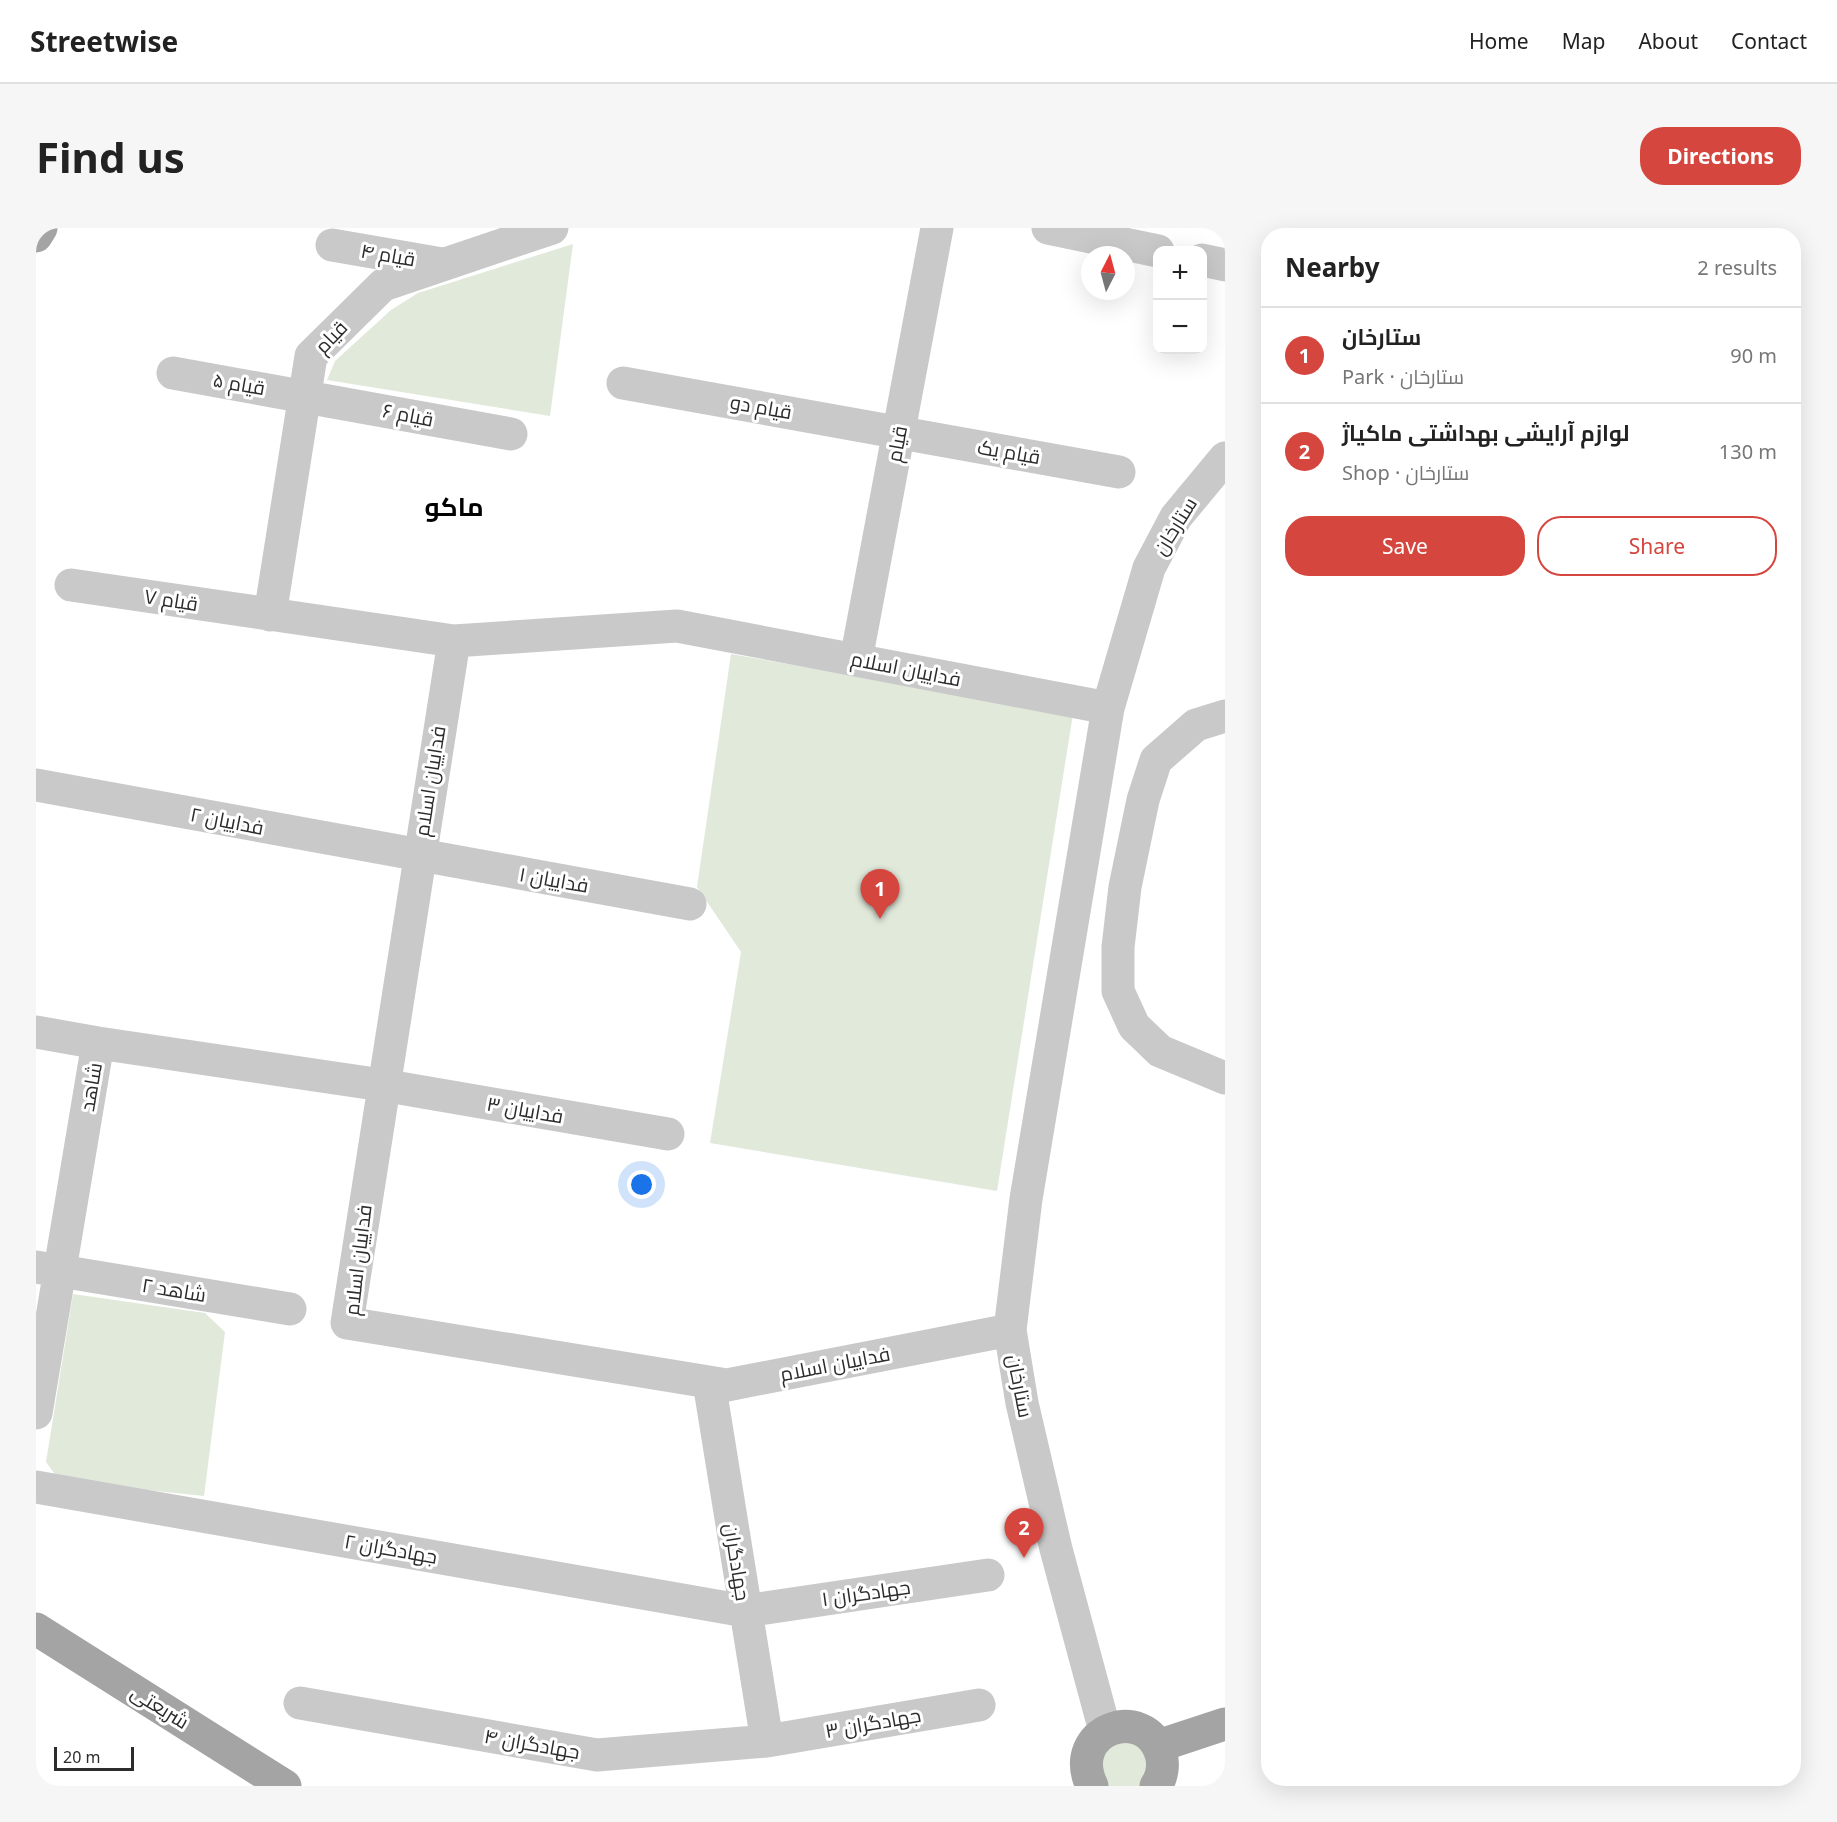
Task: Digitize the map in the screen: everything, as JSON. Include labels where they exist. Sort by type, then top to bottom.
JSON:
[{"type":"main road","points":[[36,236],[41,228]]},
{"type":"main road","name":"شریعتی","points":[[36,1629],[285,1786]]},
{"type":"main road","points":[[1158,1746],[1225,1724]]},
{"type":"main road","points":[[1092,1786],[1086,1769],[1088,1750],[1106,1731],[1117,1727],[1135,1728],[1150,1736],[1158,1746],[1162,1770],[1156,1786]]},
{"type":"street","name":"قیام","points":[[270,615],[312,356],[383,285],[552,228]]},
{"type":"street","name":"قیام","points":[[856,660],[937,228]]},
{"type":"street","points":[[1048,228],[1153,250]]},
{"type":"street","name":"قیام ۴","points":[[332,245],[445,265]]},
{"type":"street","points":[[1207,261],[1225,265]]},
{"type":"street","name":"قیام ۵","points":[[173,373],[305,395]]},
{"type":"street","name":"قیام دو","points":[[623,383],[899,432]]},
{"type":"street","name":"قیام ۶","points":[[305,395],[511,434]]},
{"type":"street","name":"قیام یک","points":[[899,432],[1119,472]]},
{"type":"street","name":"ستارخان","points":[[1106,1731],[1054,1538],[1022,1403],[1010,1330],[1026,1199],[1108,708],[1149,568],[1176,517],[1225,458]]},
{"type":"street","name":"قیام ۷","points":[[71,585],[270,615]]},
{"type":"street","name":"فداییان اسلام","points":[[270,615],[454,641],[677,626],[1108,708]]},
{"type":"street","name":"فداییان اسلام","points":[[454,641],[418,856],[346,1323],[727,1386],[1010,1330]]},
{"type":"street","points":[[1225,716],[1196,725],[1156,760],[1143,800],[1125,887],[1118,948],[1118,991],[1134,1026],[1160,1051],[1225,1078]]},
{"type":"street","name":"فداییان ۲","points":[[36,785],[418,856]]},
{"type":"street","name":"فداییان ۱","points":[[418,856],[690,904]]},
{"type":"street","points":[[1080,877],[1125,887]]},
{"type":"street","points":[[36,1032],[98,1044]]},
{"type":"street","name":"شاهد","points":[[37,1405],[48,1269],[98,1044],[382,1085]]},
{"type":"street","name":"فداییان ۳","points":[[382,1085],[668,1134]]},
{"type":"street","name":"شاهد ۲","points":[[48,1269],[290,1309]]},
{"type":"street","name":"جهادگران","points":[[710,1382],[767,1741]]},
{"type":"street","name":"جهادگران ۲","points":[[36,1487],[745,1611]]},
{"type":"street","name":"جهادگران ۱","points":[[745,1611],[988,1575]]},
{"type":"street","name":"جهادگران ۴","points":[[300,1703],[597,1755],[767,1741]]},
{"type":"street","name":"جهادگران ۳","points":[[767,1741],[979,1705]]},
{"type":"shaded area","points":[[573,244],[550,416],[327,380],[335,361],[391,310],[418,293]]},
{"type":"shaded area","points":[[731,654],[1073,714],[997,1191],[710,1143],[741,952],[697,887]]},
{"type":"shaded area","points":[[73,1294],[205,1313],[225,1332],[204,1496],[60,1481],[46,1462]]},
{"type":"shaded area","points":[[1147,1740],[1150,1786],[1098,1786],[1097,1744]]},
{"type":"place","name":"ستارخان","points":[[880,919]]},
{"type":"place","name":"لوازم آرایشی بهداشتی ماکیاژ","points":[[1024,1558]]},
{"type":"district","name":"ماکو","points":[[454,507]]}]
